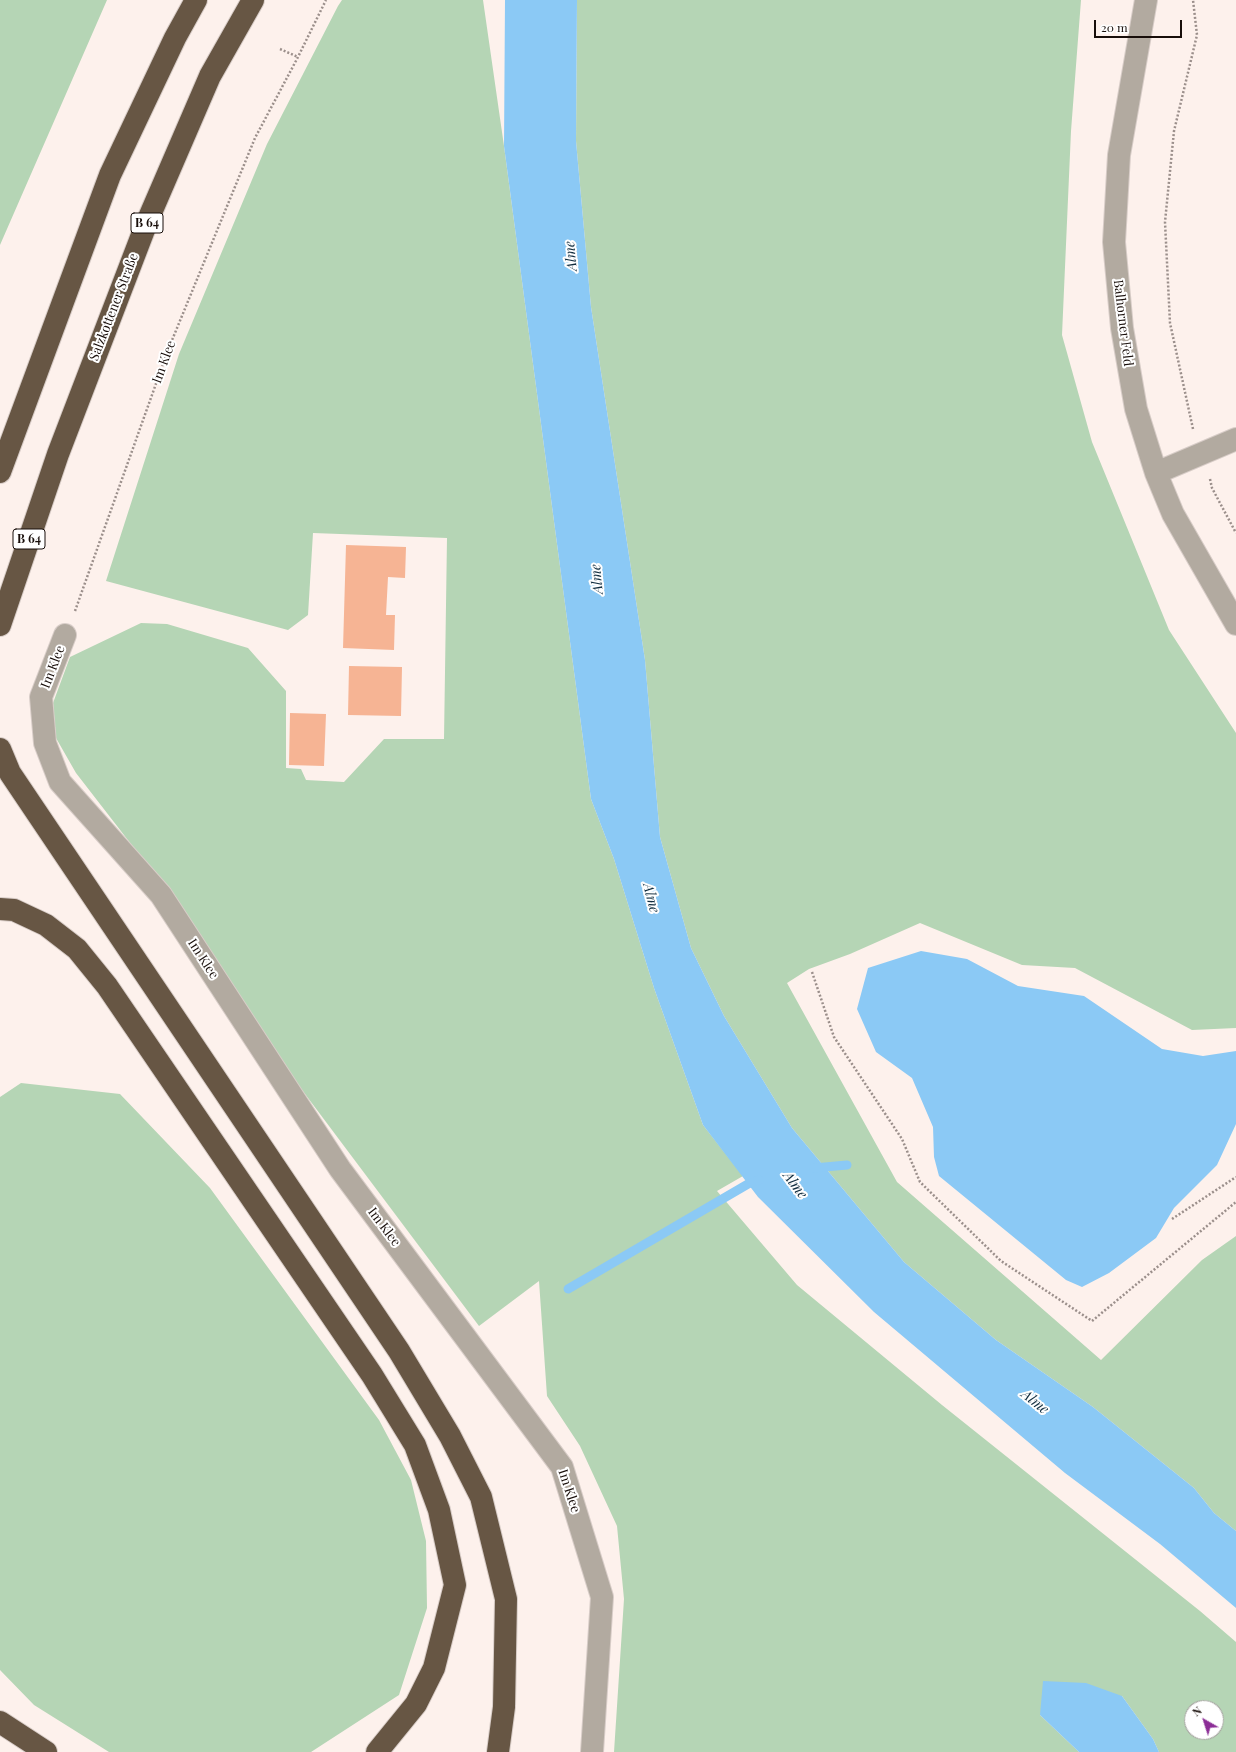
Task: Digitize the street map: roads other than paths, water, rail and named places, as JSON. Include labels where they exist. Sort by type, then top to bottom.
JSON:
[{"type":"highway","points":[[0,472],[110,175],[175,38],[196,0]]},
{"type":"highway","name":"Salzkottener Straße","points":[[0,625],[58,454],[147,222],[210,76],[253,0]]},
{"type":"highway","points":[[0,446],[17,424]]},
{"type":"highway","points":[[0,749],[10,773],[399,1351],[450,1436],[481,1498],[506,1599],[504,1707],[498,1752]]},
{"type":"highway","points":[[0,909],[14,910],[46,925],[77,949],[107,986],[372,1375],[415,1445],[439,1510],[454,1585],[434,1668],[416,1704],[378,1752]]},
{"type":"highway","points":[[0,1722],[46,1752]]},
{"type":"highway","points":[[0,1736],[17,1752]]},
{"type":"street","name":"Balhorner Feld","points":[[1146,0],[1119,155],[1114,242],[1122,328],[1136,409],[1156,473],[1173,514],[1236,624]]},
{"type":"street","points":[[1156,473],[1236,439]]},
{"type":"street","name":"Im Klee","points":[[65,635],[42,697],[45,743],[60,782],[161,895],[340,1168],[562,1467],[602,1597],[592,1752]]},
{"type":"water","name":"Alme","points":[[505,0],[577,0],[576,141],[591,307],[645,660],[660,837],[691,948],[724,1016],[792,1128],[904,1262],[996,1340],[1093,1407],[1194,1488],[1214,1513],[1236,1531],[1236,1608],[1160,1544],[1065,1473],[874,1312],[758,1197],[703,1125],[654,988],[614,859],[591,799],[504,146]]},
{"type":"water","points":[[921,951],[967,959],[1018,986],[1084,996],[1162,1049],[1203,1056],[1236,1051],[1236,1124],[1217,1165],[1174,1208],[1156,1238],[1109,1273],[1082,1287],[1066,1280],[939,1176],[934,1157],[933,1127],[912,1078],[876,1052],[857,1009],[868,968]]},
{"type":"water","points":[[1043,1681],[1086,1683],[1122,1696],[1153,1739],[1159,1752],[1079,1752],[1040,1715]]},
{"type":"waterway","points":[[814,1168],[847,1165]]},
{"type":"waterway","points":[[568,1289],[748,1184],[759,1180]]}]
